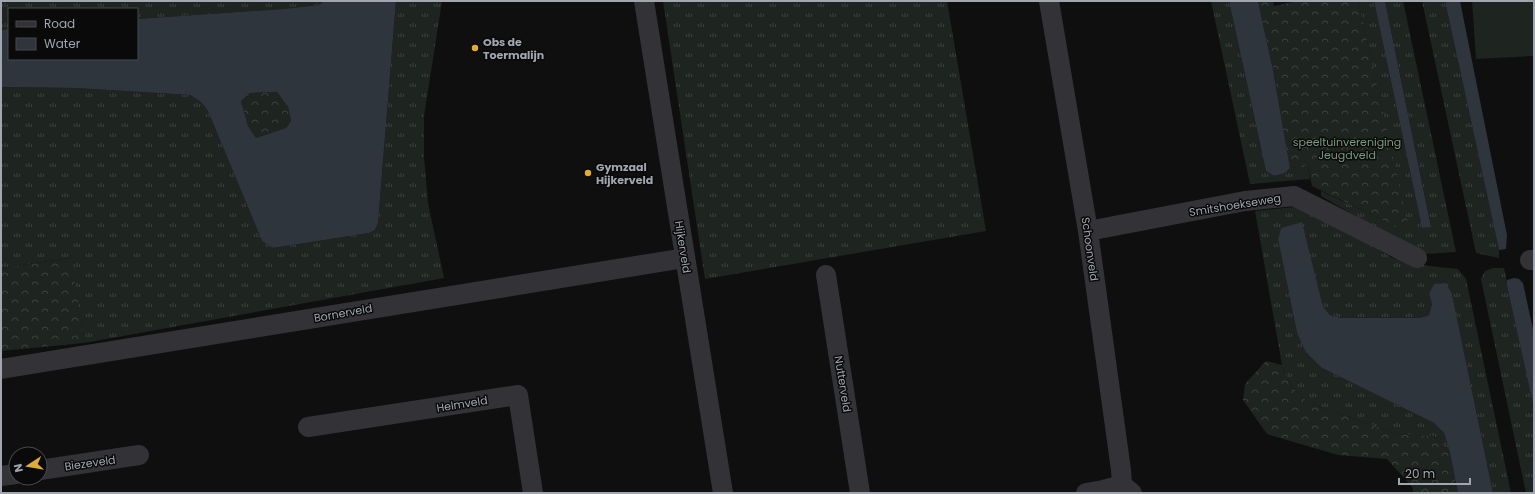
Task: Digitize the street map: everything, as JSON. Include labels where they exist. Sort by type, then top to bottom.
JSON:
[{"type":"street","name":"Hijkerveld","points":[[644,1],[722,493]]},
{"type":"street","name":"Schoonveld","points":[[1049,1],[1088,231],[1121,470],[1127,489]]},
{"type":"street","name":"Smitshoekseweg","points":[[1088,231],[1245,201],[1294,196],[1417,258]]},
{"type":"street","name":"Bornerveld","points":[[1,369],[685,258]]},
{"type":"street","name":"Nutterveld","points":[[826,275],[860,493]]},
{"type":"street","name":"Helmveld","points":[[308,426],[518,395],[533,493]]},
{"type":"street","name":"Biezeveld","points":[[48,469],[139,455]]},
{"type":"street","points":[[1086,493],[1103,490],[1127,489]]},
{"type":"green space","points":[[1,1],[324,1],[319,5],[283,9],[138,19],[138,8],[8,8],[8,29],[1,30]]},
{"type":"green space","points":[[396,1],[442,1],[424,116],[424,157],[428,203],[444,278],[84,343],[70,258],[1,268],[1,87],[76,88],[190,95],[201,102],[208,111],[262,241],[273,248],[369,233],[375,230],[378,223]]},
{"type":"green space","points":[[663,1],[947,1],[986,231],[705,279]]},
{"type":"green space","points":[[1211,1],[1229,1],[1266,171],[1274,176],[1285,173],[1290,168],[1308,165],[1310,179],[1250,184]]},
{"type":"green space","name":"speeltuinvereniging Jeugdveld","points":[[1258,1],[1273,1],[1274,6],[1298,1],[1358,1],[1410,233],[1312,186],[1308,165],[1290,168],[1273,70]]},
{"type":"green space","points":[[1358,1],[1374,1],[1422,228],[1431,226],[1385,1],[1403,1],[1456,252],[1422,254],[1321,196],[1321,191],[1409,232]]},
{"type":"green space","points":[[1422,1],[1445,1],[1499,250],[1499,258],[1476,253]]},
{"type":"green space","points":[[1472,1],[1534,1],[1534,56],[1476,59]]},
{"type":"green space","points":[[277,92],[288,107],[291,121],[286,128],[256,138],[248,126],[241,101],[250,93]]},
{"type":"green space","points":[[1294,207],[1312,213],[1393,258],[1429,266],[1458,269],[1466,279],[1511,493],[1493,493],[1452,294],[1429,294],[1432,304],[1429,315],[1420,318],[1341,318],[1330,315],[1323,308],[1302,223],[1281,228],[1278,239],[1297,333],[1322,368],[1434,423],[1444,433],[1450,453],[1434,436],[1397,434],[1312,404],[1296,392],[1287,378],[1282,365],[1255,211]]},
{"type":"green space","points":[[71,258],[84,343],[1,351],[1,268]]},
{"type":"green space","points":[[1493,268],[1504,268],[1534,409],[1534,493],[1526,493],[1481,279],[1485,271]]},
{"type":"green space","points":[[1266,361],[1282,365],[1287,378],[1296,392],[1312,404],[1397,434],[1434,436],[1450,453],[1458,493],[1413,493],[1413,488],[1387,459],[1338,455],[1267,434],[1243,400],[1245,384]]},
{"type":"water","points":[[324,1],[396,1],[378,223],[375,230],[369,233],[273,248],[262,241],[208,111],[201,102],[190,95],[76,88],[1,87],[1,30],[8,29],[8,60],[138,60],[138,19],[283,9],[319,5]],"holes":[[[277,92],[288,107],[291,121],[286,128],[256,138],[248,126],[241,101],[250,93]]]},
{"type":"water","points":[[1229,1],[1258,1],[1273,70],[1290,168],[1285,173],[1274,176],[1266,171]]},
{"type":"water","points":[[1374,1],[1385,1],[1431,227],[1422,228]]},
{"type":"water","points":[[1445,1],[1460,1],[1507,235],[1506,249],[1499,250]]},
{"type":"water","points":[[1302,222],[1323,307],[1330,315],[1341,318],[1420,318],[1429,315],[1432,304],[1429,294],[1434,284],[1446,283],[1452,294],[1493,493],[1458,493],[1450,453],[1444,433],[1434,423],[1322,368],[1306,352],[1297,333],[1278,239],[1281,228]]},
{"type":"water","points":[[1514,278],[1519,279],[1523,283],[1534,334],[1534,409],[1507,285],[1507,280]]},
{"type":"place","name":"Obs de Toermalijn","points":[[475,48]]},
{"type":"place","name":"Gymzaal Hijkerveld","points":[[588,173]]}]
